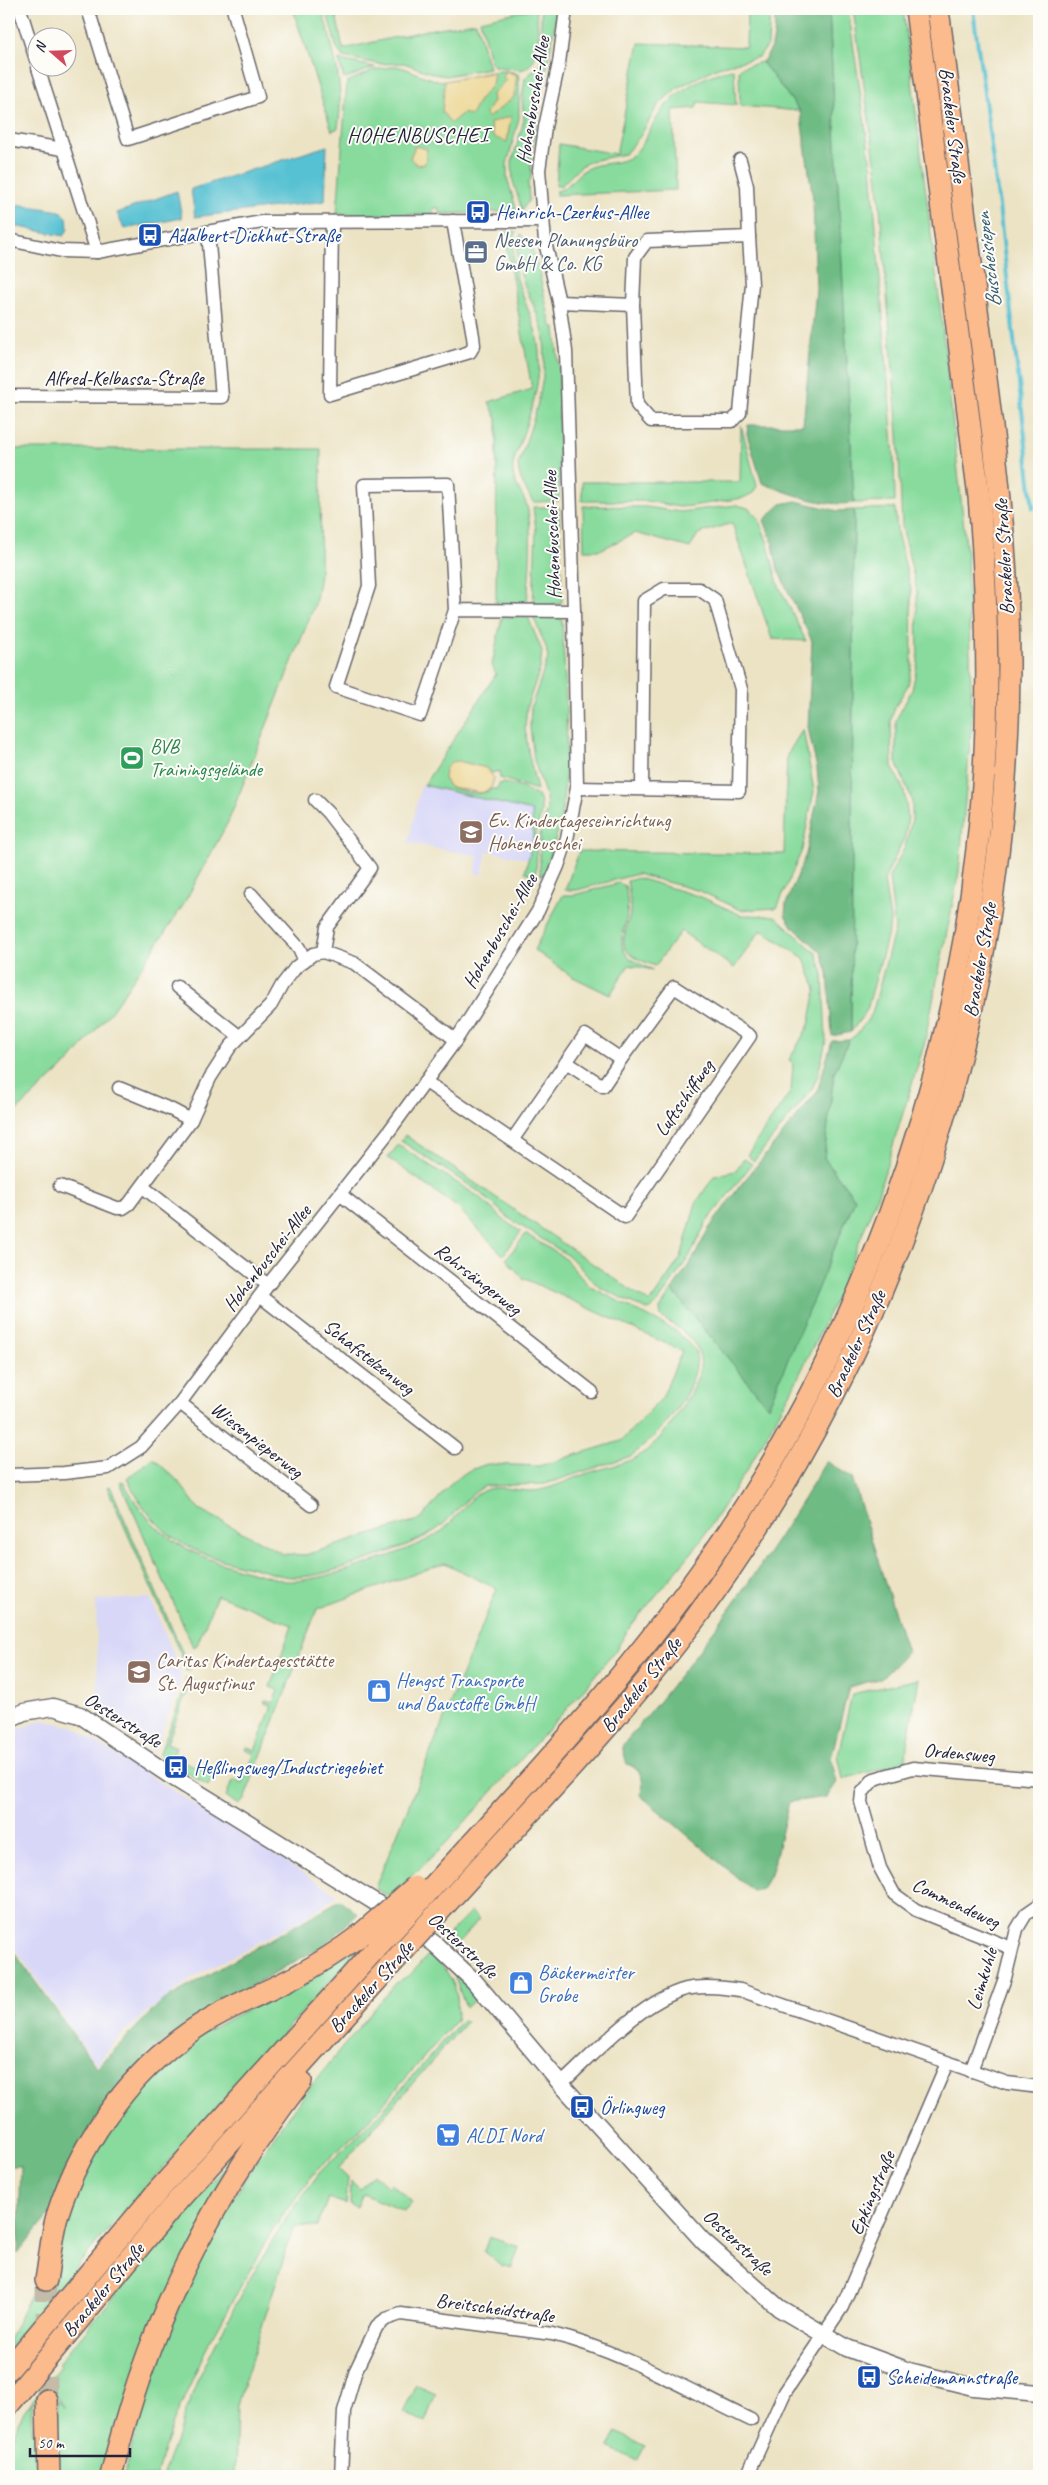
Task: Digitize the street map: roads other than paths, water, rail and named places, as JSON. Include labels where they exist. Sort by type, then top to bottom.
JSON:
[{"type":"highway","name":"Brackeler Straße","points":[[9,2369],[157,2192],[377,1947],[421,1891],[487,1827],[608,1692],[663,1625],[715,1553],[772,1461],[836,1340],[881,1236],[922,1113],[942,1042],[965,930],[977,849],[987,728],[986,576],[979,497],[916,9]]},
{"type":"highway","name":"Brackeler Straße","points":[[9,2404],[172,2207],[378,1978],[574,1765],[658,1665],[734,1564],[792,1473],[855,1350],[902,1243],[944,1118],[965,1039],[986,934],[998,853],[1008,721],[1009,654],[1006,560],[998,468],[938,9]]},
{"type":"highway","points":[[46,2280],[56,2217],[77,2165],[106,2116],[138,2077],[177,2042],[210,2019],[296,1977],[359,1936],[421,1891]]},
{"type":"highway","points":[[111,2476],[125,2418],[140,2370],[190,2254],[243,2160],[378,1978]]},
{"type":"highway","points":[[47,2400],[49,2476]]},
{"type":"street","points":[[20,9],[28,34]]},
{"type":"street","points":[[88,9],[128,139],[258,97],[233,9]]},
{"type":"street","name":"Hohenbuschei-Allee","points":[[9,1475],[64,1473],[108,1468],[141,1447],[180,1403],[268,1285],[340,1195],[426,1082],[504,966],[549,888],[567,839],[577,788],[567,374],[559,302],[542,221],[539,170],[545,127],[559,63],[566,9]]},
{"type":"street","points":[[42,78],[97,252]]},
{"type":"street","points":[[9,140],[63,149]]},
{"type":"street","points":[[740,160],[746,186],[752,284],[740,407],[737,418],[732,421],[651,421],[637,405],[633,305],[635,257],[647,241],[748,237]]},
{"type":"street","points":[[332,222],[330,394],[470,352],[474,345],[473,336],[453,221]]},
{"type":"street","points":[[9,240],[62,251],[97,252],[124,249],[262,222],[542,221]]},
{"type":"street","name":"Alfred-Kelbassa-Straße","points":[[9,396],[222,398],[208,232]]},
{"type":"street","points":[[559,302],[633,305]]},
{"type":"street","points":[[448,484],[455,610],[420,714],[336,687],[369,586],[364,485],[448,484]]},
{"type":"street","points":[[577,788],[739,791],[741,689],[715,600],[699,589],[664,590],[644,601],[642,788]]},
{"type":"street","points":[[455,610],[574,611]]},
{"type":"street","points":[[315,800],[328,813],[370,868],[327,927],[323,952]]},
{"type":"street","points":[[251,894],[299,948],[304,959]]},
{"type":"street","points":[[60,1186],[117,1208],[123,1208],[129,1204],[191,1120],[210,1078],[239,1036],[272,1006],[289,975],[304,959],[323,952],[354,963],[370,973],[456,1040]]},
{"type":"street","points":[[177,986],[239,1036]]},
{"type":"street","name":"Luftschiffweg","points":[[426,1082],[625,1217],[750,1036],[674,986],[603,1086],[566,1062]]},
{"type":"street","points":[[512,1139],[585,1035],[622,1059]]},
{"type":"street","points":[[119,1088],[191,1120]]},
{"type":"street","points":[[143,1187],[268,1285]]},
{"type":"street","name":"Rohrsängerweg","points":[[340,1195],[592,1392]]},
{"type":"street","name":"Schafstelzenweg","points":[[260,1296],[455,1448]]},
{"type":"street","name":"Wiesenpieperweg","points":[[180,1403],[311,1505]]},
{"type":"street","name":"Oesterstraße","points":[[9,1718],[29,1711],[52,1707],[80,1715],[171,1776],[399,1917],[452,1958],[512,2025],[561,2084],[719,2258],[779,2308],[875,2360],[928,2377],[973,2387],[1039,2393]]},
{"type":"street","name":"Ordensweg","points":[[861,1802],[862,1793],[874,1779],[913,1768],[1039,1779]]},
{"type":"street","name":"Commendeweg","points":[[861,1802],[880,1868],[894,1894],[916,1910],[1011,1948]]},
{"type":"street","name":"Leimkuhle","points":[[971,2071],[1005,1978],[1011,1948],[1022,1920],[1033,1908],[1039,1906]]},
{"type":"street","points":[[561,2084],[633,2018],[660,2000],[686,1990],[714,1986],[740,1990],[1007,2083],[1039,2087]]},
{"type":"street","name":"Epkingstraße","points":[[824,2334],[842,2307],[947,2063]]},
{"type":"street","name":"Breitscheidstraße","points":[[342,2476],[344,2411],[356,2370],[377,2326],[386,2319],[401,2314],[552,2334],[574,2340],[640,2366],[751,2420]]},
{"type":"street","points":[[747,2476],[785,2392],[824,2334]]},
{"type":"water","points":[[327,146],[325,201],[195,217],[191,189]]},
{"type":"water","points":[[177,191],[182,218],[124,229],[117,213]]},
{"type":"water","points":[[9,203],[60,211],[67,217],[68,229],[64,236],[9,225]]},
{"type":"waterway","name":"Buscheisiepen","points":[[973,9],[999,206],[1033,508]]},
{"type":"tunnel","points":[[46,2280],[47,2400]]},
{"type":"place","name":"Heinrich-Czerkus-Allee","points":[[478,212]]},
{"type":"place","name":"Adalbert-Dickhut-Straße","points":[[150,235]]},
{"type":"place","name":"Neesen Planungsbüro GmbH & Co. KG","points":[[476,252]]},
{"type":"place","name":"BVB Trainingsgelände","points":[[132,758]]},
{"type":"place","name":"Ev. Kindertageseinrichtung Hohenbuschei","points":[[471,832]]},
{"type":"place","name":"Caritas Kindertagesstätte St. Augustinus","points":[[139,1672]]},
{"type":"place","name":"Hengst Transporte und Baustoffe GmbH","points":[[379,1691]]},
{"type":"place","name":"Heßlingsweg/Industriegebiet","points":[[176,1767]]},
{"type":"place","name":"Bäckermeister Grobe","points":[[521,1983]]},
{"type":"place","name":"Örlingweg","points":[[582,2107]]},
{"type":"place","name":"ALDI Nord","points":[[448,2135]]},
{"type":"place","name":"Scheidemannstraße","points":[[869,2377]]},
{"type":"district","name":"HOHENBUSCHEI","points":[[418,135]]}]
